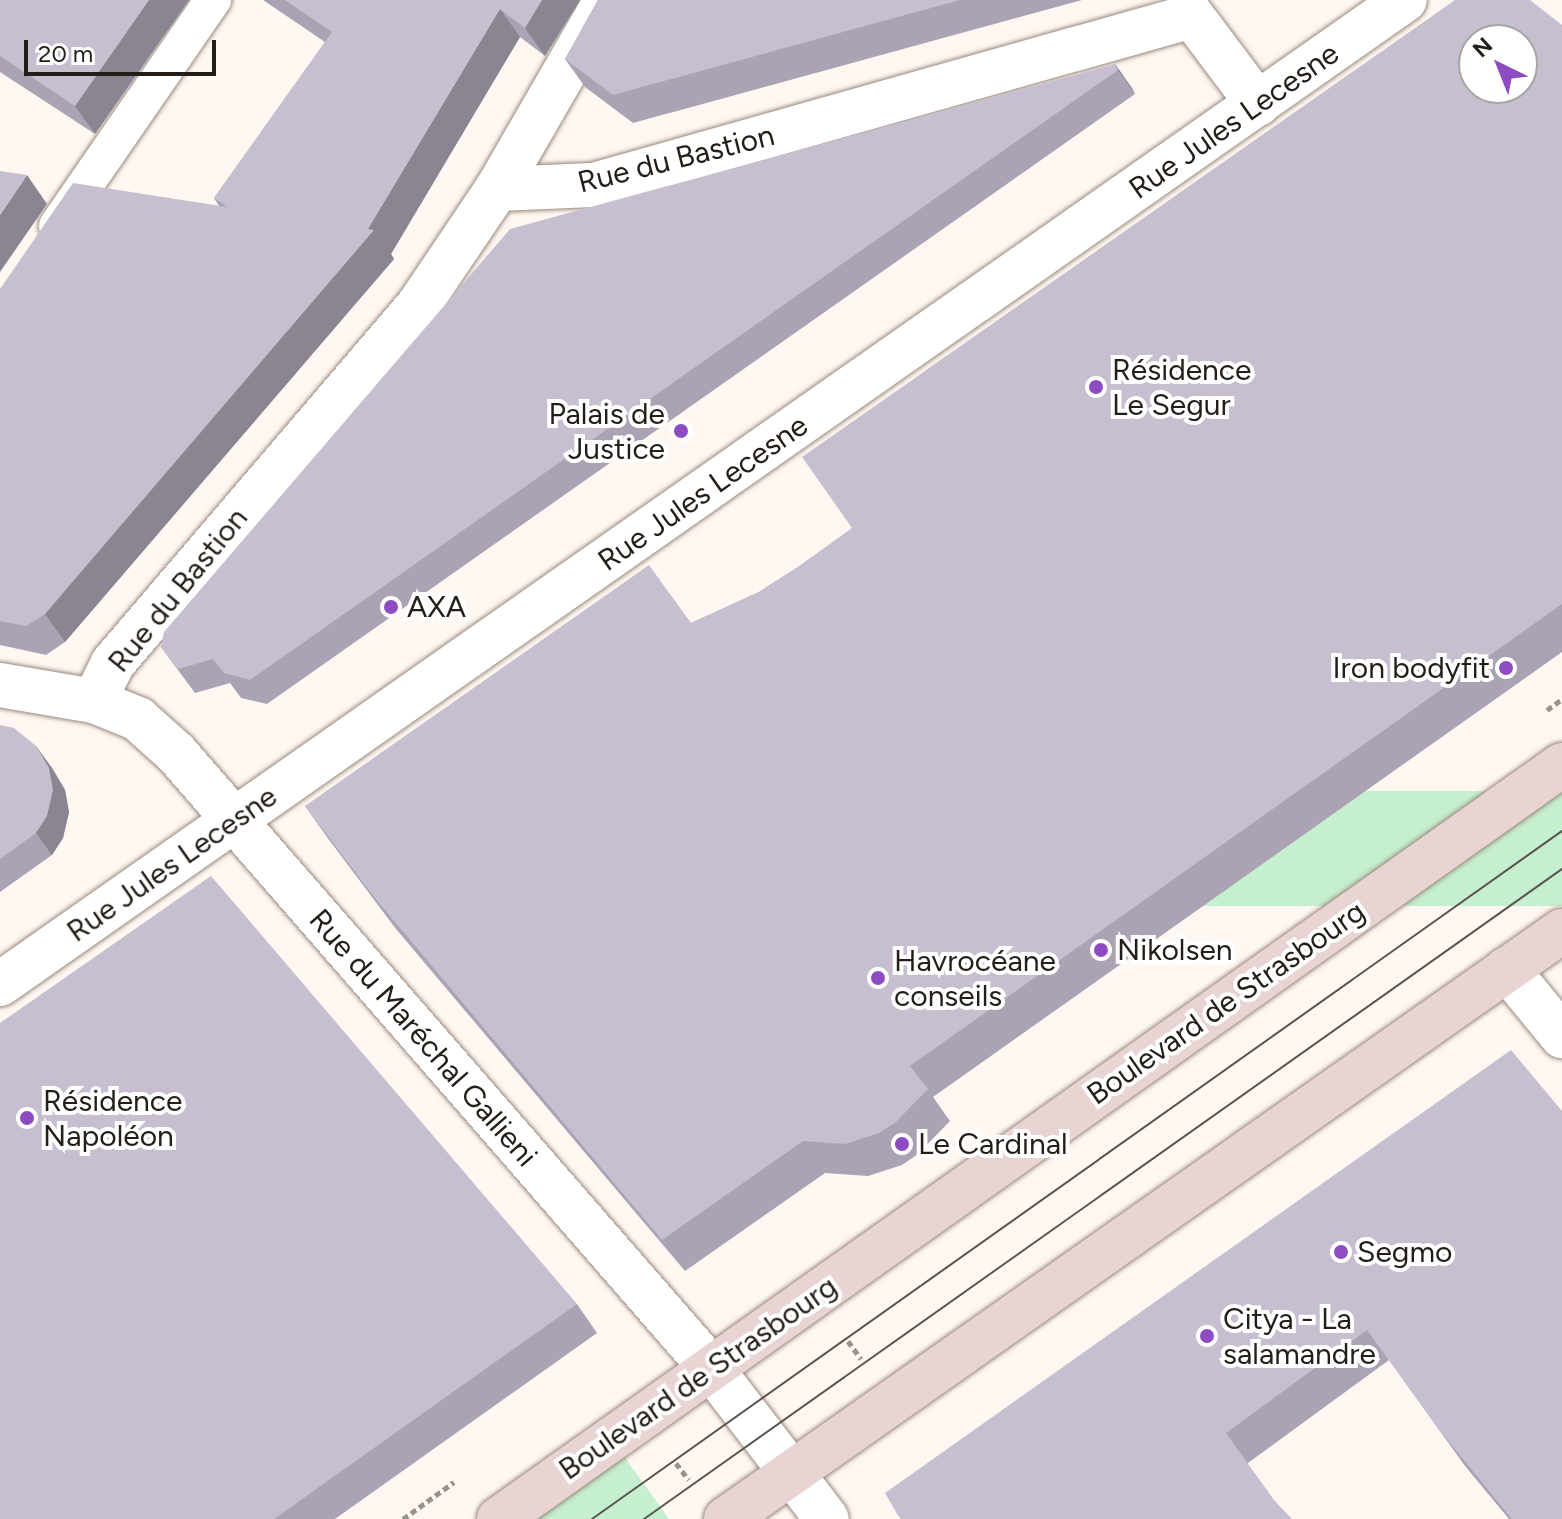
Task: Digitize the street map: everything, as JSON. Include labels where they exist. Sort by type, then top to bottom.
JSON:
[{"type":"street","points":[[497,189],[606,0]]},
{"type":"street","name":"Rue Jules Lecesne","points":[[0,984],[1405,0]]},
{"type":"street","name":"Rue du Bastion","points":[[94,701],[113,663],[418,306],[497,189],[594,185],[1192,16],[1258,104]]},
{"type":"street","name":"Rue du Maréchal Gallieni","points":[[0,685],[94,701],[138,719],[176,753],[711,1368],[827,1519]]},
{"type":"street","name":"Boulevard de Strasbourg","points":[[499,1519],[1562,765]]},
{"type":"street","points":[[726,1519],[1562,931]]},
{"type":"street","points":[[1507,969],[1562,1036]]},
{"type":"lane","points":[[36,257],[213,0]]},
{"type":"green space","points":[[699,791],[1562,791],[1562,906],[699,906]]},
{"type":"green space","points":[[623,1455],[669,1519],[534,1519]]},
{"type":"building","points":[[0,0],[149,0],[75,106],[0,56]]},
{"type":"building","points":[[285,0],[542,0],[525,28],[500,9],[368,229],[374,230],[45,614],[26,626],[0,621],[0,289],[73,183],[227,207],[214,198],[332,32]]},
{"type":"building","points":[[598,0],[960,0],[613,95],[565,59]]},
{"type":"building","points":[[1455,0],[1530,0],[1562,25],[1562,604],[910,1066],[928,1089],[896,1122],[879,1133],[845,1144],[803,1141],[662,1240],[374,897],[305,806],[649,565],[691,623],[759,592],[852,528],[802,457]]},
{"type":"building","points":[[1115,64],[1118,70],[250,680],[224,673],[213,659],[178,669],[161,647],[164,632],[510,229]]},
{"type":"building","points":[[0,171],[27,175],[0,215]]},
{"type":"building","points":[[0,725],[14,728],[36,746],[49,768],[53,790],[47,816],[36,833],[0,859]]},
{"type":"building","points":[[211,876],[577,1304],[274,1519],[0,1519],[0,1023]]},
{"type":"building","points":[[1511,1050],[1562,1111],[1562,1519],[1512,1519],[1444,1436],[1367,1330],[1226,1433],[1274,1500],[1292,1519],[901,1519],[897,1514],[885,1493]]},
{"type":"tram line","points":[[592,1519],[1562,831]]},
{"type":"tram line","points":[[644,1519],[1562,869]]},
{"type":"place","name":"Résidence Le Segur","points":[[1096,387]]},
{"type":"place","name":"Palais de Justice","points":[[681,431]]},
{"type":"place","name":"AXA","points":[[391,607]]},
{"type":"place","name":"Iron bodyfit","points":[[1506,668]]},
{"type":"place","name":"Nikolsen","points":[[1101,950]]},
{"type":"place","name":"Havrocéane conseils","points":[[878,978]]},
{"type":"place","name":"Résidence Napoléon","points":[[27,1118]]},
{"type":"place","name":"Le Cardinal","points":[[902,1144]]},
{"type":"place","name":"Segmo","points":[[1341,1252]]},
{"type":"place","name":"Citya - La salamandre","points":[[1207,1336]]}]
